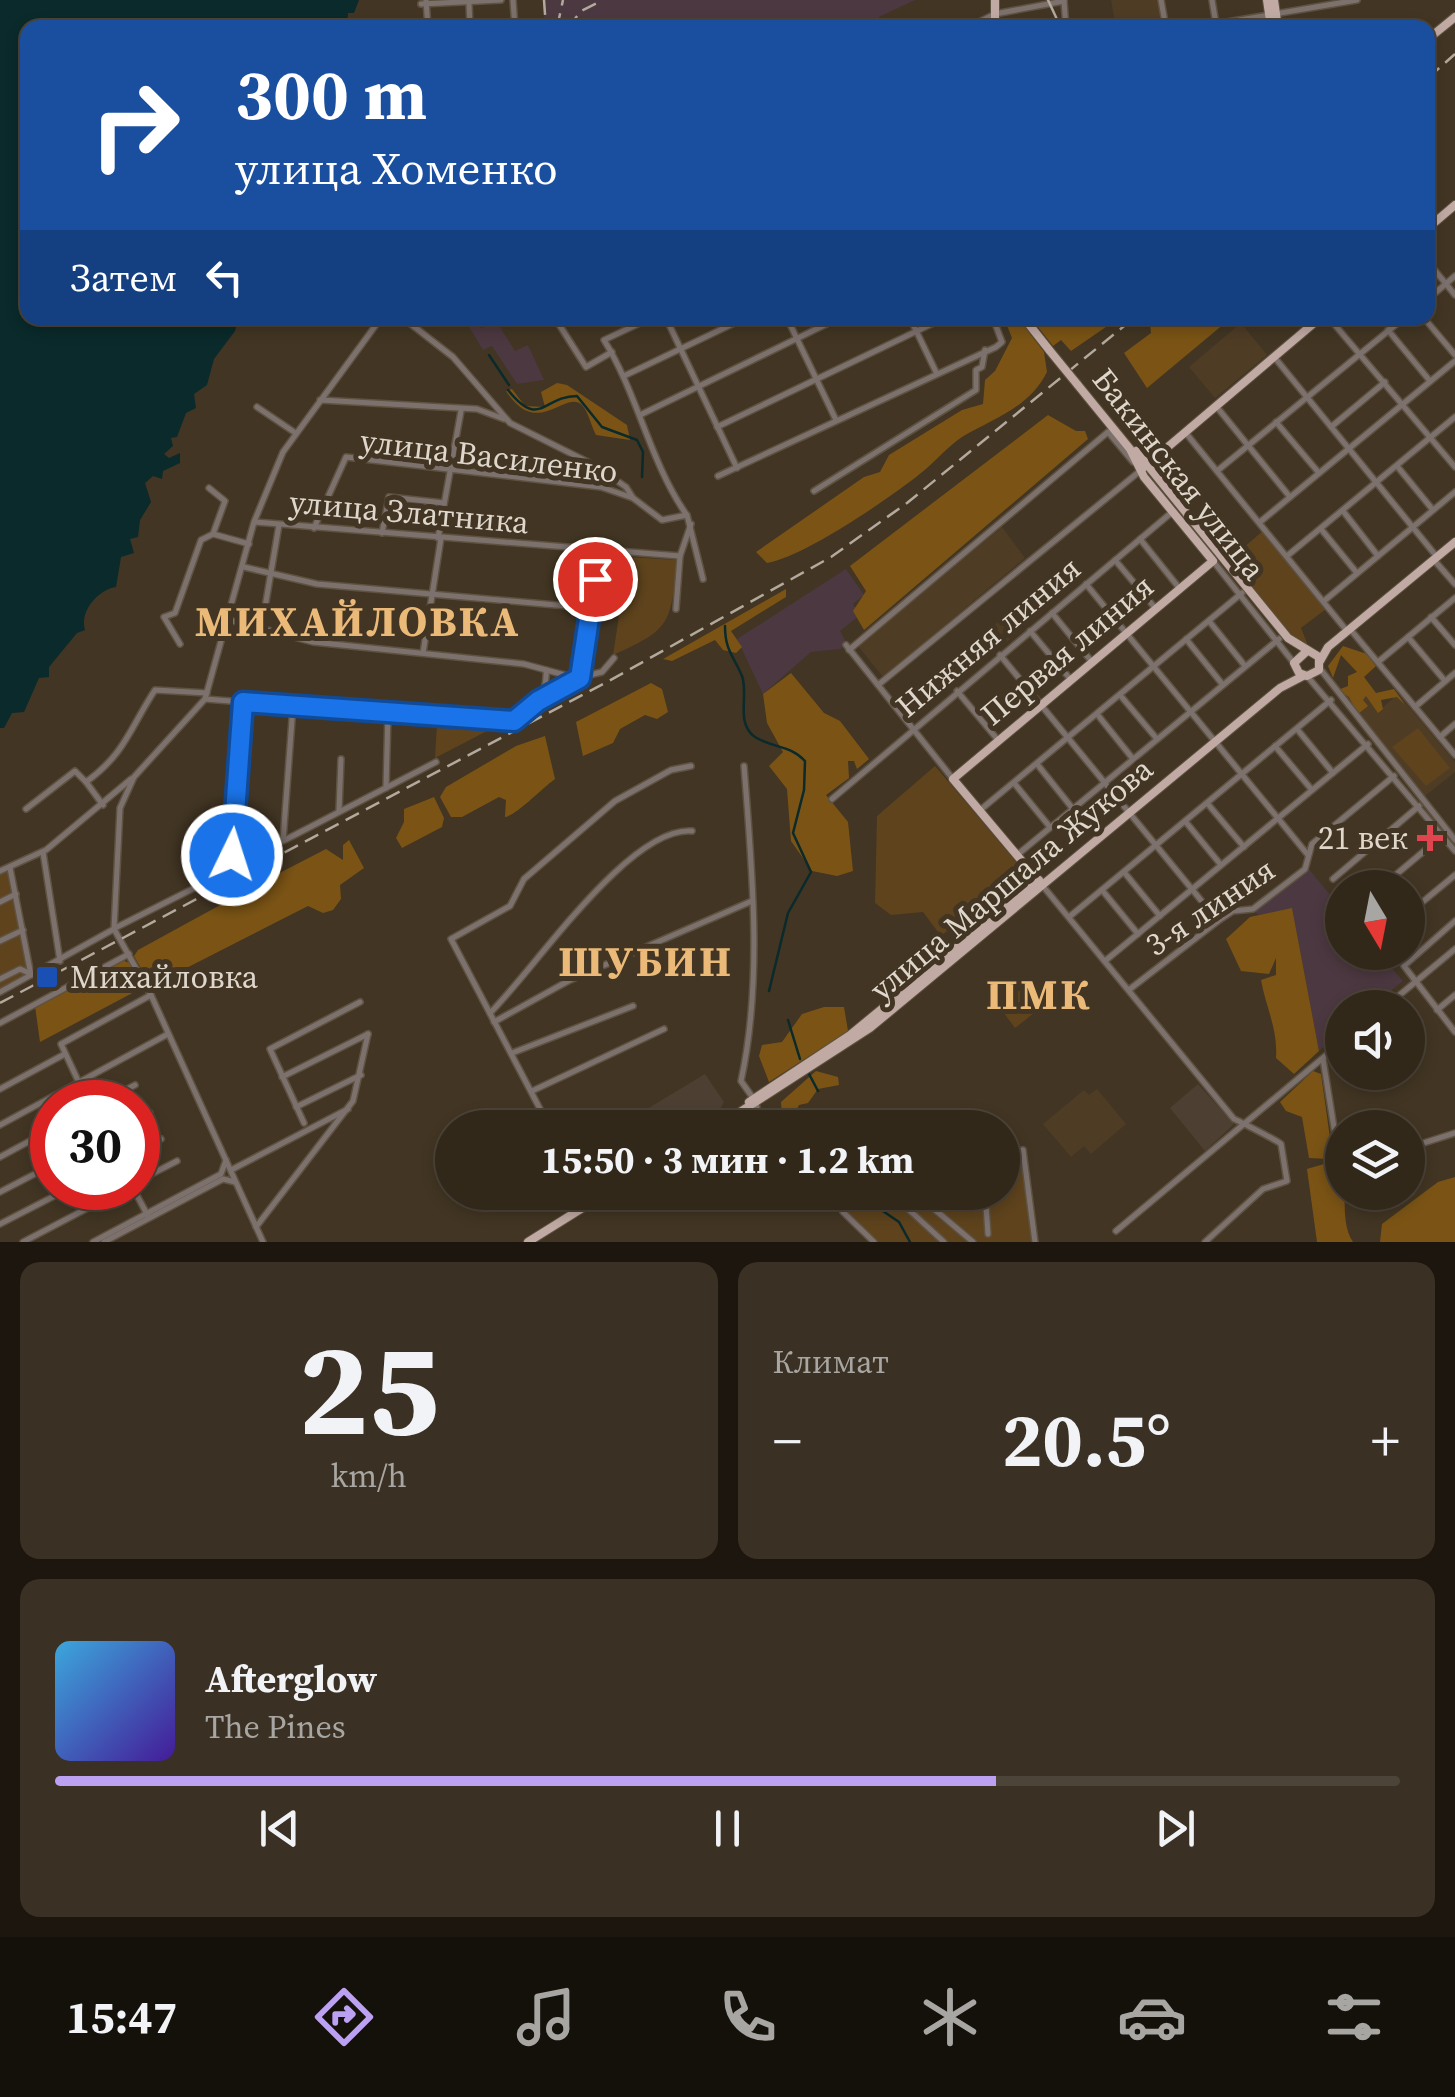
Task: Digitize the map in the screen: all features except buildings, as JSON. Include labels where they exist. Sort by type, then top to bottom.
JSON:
[{"type":"main road","points":[[1270,0],[1274,20]]},
{"type":"main road","points":[[1435,34],[1455,18]]},
{"type":"main road","points":[[1435,222],[1455,206]]},
{"type":"main road","name":"Бакинская улица","points":[[1031,325],[1214,561]]},
{"type":"main road","points":[[1143,468],[1311,325]]},
{"type":"main road","points":[[1134,454],[1150,456],[1183,431]]},
{"type":"main road","name":"Бакинская улица","points":[[1143,468],[1288,638],[1310,651],[1320,664]]},
{"type":"main road","points":[[1320,664],[1328,647],[1455,542]]},
{"type":"main road","name":"Первая линия","points":[[953,779],[1214,561]]},
{"type":"main road","points":[[1305,676],[1294,662],[1299,654],[1328,647]]},
{"type":"main road","name":"улица Маршала Жукова","points":[[740,1110],[853,1040],[922,979],[1280,688],[1320,664]]},
{"type":"main road","points":[[953,779],[1040,882]]},
{"type":"main road","points":[[531,1242],[583,1210]]},
{"type":"street","points":[[425,3],[502,0]]},
{"type":"street","points":[[995,5],[1064,0]]},
{"type":"street","points":[[1239,20],[1357,0]]},
{"type":"street","points":[[1435,271],[1455,295]]},
{"type":"street","points":[[1435,293],[1455,276]]},
{"type":"street","points":[[0,872],[43,852],[116,795],[206,696],[254,522],[294,432],[376,325]]},
{"type":"street","points":[[413,325],[454,357],[506,420]]},
{"type":"street","points":[[560,325],[586,367],[612,352]]},
{"type":"street","points":[[636,325],[604,340],[626,375],[638,416],[664,467],[671,494],[691,524],[703,579]]},
{"type":"street","points":[[669,325],[737,468]]},
{"type":"street","points":[[626,375],[730,325]]},
{"type":"street","points":[[790,325],[836,420]]},
{"type":"street","points":[[638,416],[824,325]]},
{"type":"street","points":[[914,325],[936,372]]},
{"type":"street","points":[[718,427],[928,325]]},
{"type":"street","points":[[718,476],[1002,342],[996,325]]},
{"type":"street","points":[[1335,325],[1455,467]]},
{"type":"street","points":[[1218,470],[1395,325]]},
{"type":"street","points":[[1260,522],[1455,358],[1429,325]]},
{"type":"street","points":[[1388,330],[1430,381]]},
{"type":"street","points":[[814,491],[976,390],[976,370],[982,367],[984,350]]},
{"type":"street","points":[[1273,356],[1455,584]]},
{"type":"street","points":[[1331,427],[1386,382]]},
{"type":"street","points":[[320,400],[482,410],[594,464],[626,487],[633,498]]},
{"type":"street","points":[[1214,404],[1290,497]]},
{"type":"street","points":[[257,406],[294,432]]},
{"type":"street","points":[[423,652],[444,503],[462,411]]},
{"type":"street","points":[[1287,556],[1455,417]]},
{"type":"street","points":[[1276,422],[1319,474]]},
{"type":"street","points":[[1183,431],[1455,755]]},
{"type":"street","points":[[953,779],[847,647],[1108,432],[1134,454]]},
{"type":"street","name":"улица Василенко","points":[[314,528],[346,457],[601,487],[633,498],[662,520],[686,515]]},
{"type":"street","points":[[1396,465],[1433,510]]},
{"type":"street","points":[[878,685],[1143,468]]},
{"type":"street","points":[[209,488],[225,499],[213,534]]},
{"type":"street","points":[[1324,601],[1455,492]]},
{"type":"street","points":[[381,534],[389,498],[444,503]]},
{"type":"street","name":"Нижняя линия","points":[[832,799],[1174,510]]},
{"type":"street","points":[[1342,510],[1378,556]]},
{"type":"street","name":"улица Златника","points":[[254,522],[680,556]]},
{"type":"street","points":[[262,625],[268,574],[280,524]]},
{"type":"street","points":[[676,609],[680,556],[691,524]]},
{"type":"street","points":[[1321,528],[1357,573]]},
{"type":"street","points":[[180,644],[164,616],[174,615],[201,540],[213,534],[249,544]]},
{"type":"street","points":[[1140,539],[1180,588]]},
{"type":"street","points":[[580,678],[600,551]]},
{"type":"street","points":[[1115,560],[1156,609]]},
{"type":"street","name":"Бакинская улица","points":[[1214,561],[1294,662]]},
{"type":"street","points":[[244,567],[317,584],[590,608]]},
{"type":"street","points":[[1086,584],[1308,855]]},
{"type":"street","points":[[979,811],[1242,593]]},
{"type":"street","points":[[1378,662],[1455,598]]},
{"type":"street","points":[[1052,613],[1092,662]]},
{"type":"street","points":[[1431,618],[1455,646]]},
{"type":"street","points":[[226,619],[262,625],[313,642],[524,664],[580,678]]},
{"type":"street","points":[[1208,620],[1246,666]]},
{"type":"street","points":[[1030,630],[1071,680]]},
{"type":"street","points":[[1408,637],[1445,682]]},
{"type":"street","points":[[1017,854],[1279,639]]},
{"type":"street","points":[[1186,640],[1223,685]]},
{"type":"street","points":[[1000,656],[1218,921]]},
{"type":"street","points":[[538,701],[608,668],[614,658]]},
{"type":"street","points":[[1320,664],[1324,679],[1383,757],[1455,840]]},
{"type":"street","points":[[86,782],[120,754],[155,690],[243,702],[508,722],[528,714],[538,701],[546,686],[546,670]]},
{"type":"street","points":[[1415,707],[1455,673]]},
{"type":"street","points":[[1305,676],[1383,757],[1455,851]]},
{"type":"street","points":[[958,691],[998,740]]},
{"type":"street","points":[[1120,695],[1157,739]]},
{"type":"street","points":[[1069,917],[1331,700]]},
{"type":"street","points":[[0,992],[232,869],[243,702]]},
{"type":"street","points":[[294,706],[282,840],[290,841],[436,762]]},
{"type":"street","points":[[386,788],[388,713]]},
{"type":"street","points":[[1097,714],[1133,758]]},
{"type":"street","points":[[1440,736],[1455,724]]},
{"type":"street","points":[[1297,728],[1333,773]]},
{"type":"street","points":[[1105,961],[1368,744]]},
{"type":"street","points":[[1275,746],[1312,790]]},
{"type":"street","points":[[339,812],[340,760]]},
{"type":"street","points":[[1036,764],[1072,808]]},
{"type":"street","points":[[541,1110],[451,940],[510,906],[524,879],[615,801],[672,770],[691,766]]},
{"type":"street","points":[[744,766],[752,901],[750,1044],[742,1084],[756,1110]]},
{"type":"street","points":[[26,809],[75,772],[103,806]]},
{"type":"street","points":[[120,808],[134,776]]},
{"type":"street","name":"3-я линия","points":[[1130,990],[1218,921],[1233,911],[1253,909],[1305,869],[1312,844],[1394,776]]},
{"type":"street","points":[[1014,783],[1050,827]]},
{"type":"street","points":[[116,795],[120,808],[115,928],[151,995],[263,1242]]},
{"type":"street","points":[[1207,803],[1244,846]]},
{"type":"street","points":[[1343,870],[1418,806]]},
{"type":"street","points":[[1185,821],[1221,866]]},
{"type":"street","points":[[490,1013],[604,879],[660,840],[692,830]]},
{"type":"street","points":[[1401,870],[1442,836]]},
{"type":"street","points":[[43,852],[60,961]]},
{"type":"street","points":[[10,868],[31,975]]},
{"type":"street","points":[[1124,872],[1160,916]]},
{"type":"street","points":[[1425,900],[1455,875]]},
{"type":"street","points":[[1040,882],[1234,1119],[1244,1122],[1256,1135],[1278,1140],[1287,1181],[1263,1189],[1204,1242]]},
{"type":"street","points":[[1102,890],[1138,934]]},
{"type":"street","points":[[0,902],[16,894]]},
{"type":"street","points":[[494,1022],[570,980],[752,901]]},
{"type":"street","points":[[1455,921],[1404,963],[1455,1032]]},
{"type":"street","points":[[0,941],[22,930]]},
{"type":"street","points":[[1406,990],[1455,949]]},
{"type":"street","points":[[0,1023],[128,954]]},
{"type":"street","points":[[0,979],[20,970],[31,975]]},
{"type":"street","points":[[76,1080],[61,1044],[151,995]]},
{"type":"street","points":[[1437,1010],[1455,995]]},
{"type":"street","points":[[304,1122],[270,1049],[360,1002]]},
{"type":"street","points":[[512,1053],[633,1006]]},
{"type":"street","points":[[532,1091],[664,1030]]},
{"type":"street","points":[[84,1080],[168,1034]]},
{"type":"street","points":[[256,1227],[349,1108],[361,1075],[368,1034],[282,1077]]},
{"type":"street","points":[[0,1089],[63,1055]]},
{"type":"street","points":[[1116,1231],[1323,1058]]},
{"type":"street","points":[[1323,1058],[1331,1110]]},
{"type":"street","points":[[296,1107],[361,1075]]},
{"type":"street","points":[[231,1170],[349,1108]]},
{"type":"street","points":[[0,1125],[30,1109]]},
{"type":"street","points":[[1425,1143],[1455,1133]]},
{"type":"street","points":[[0,1157],[30,1141]]},
{"type":"street","points":[[1020,1151],[1023,1150],[1035,1242]]},
{"type":"street","points":[[160,1170],[176,1160]]},
{"type":"street","points":[[222,1177],[226,1160]]},
{"type":"street","points":[[0,1192],[30,1176]]},
{"type":"street","points":[[93,1242],[222,1177],[236,1182]]},
{"type":"street","points":[[0,1224],[30,1209]]},
{"type":"street","points":[[23,1242],[84,1210]]},
{"type":"street","points":[[146,1210],[148,1216]]},
{"type":"street","points":[[842,1210],[874,1242]]},
{"type":"street","points":[[909,1210],[944,1242]]},
{"type":"street","points":[[935,1210],[970,1241]]},
{"type":"street","points":[[987,1210],[988,1234]]},
{"type":"street","points":[[104,1242],[148,1216]]},
{"type":"shaded area","points":[[543,0],[915,0],[879,17],[880,20],[544,20]]},
{"type":"shaded area","points":[[1111,0],[1161,0],[1164,20],[1115,20]]},
{"type":"shaded area","points":[[499,325],[515,351],[528,345],[544,380],[517,384],[492,346],[483,350],[469,327]]},
{"type":"shaded area","points":[[1007,325],[1023,325],[1044,352],[1047,372],[1031,395],[962,437],[907,484],[824,538],[767,563],[756,552],[864,477],[880,472],[889,455],[962,410],[983,404],[985,380],[995,371],[1012,338]]},
{"type":"shaded area","points":[[1036,325],[1109,325],[1071,351],[1061,340],[1053,346]]},
{"type":"shaded area","points":[[1150,325],[1223,325],[1147,388],[1124,353],[1151,333]]},
{"type":"shaded area","points":[[1239,325],[1267,355],[1215,398],[1189,367]]},
{"type":"shaded area","points":[[557,383],[567,385],[627,425],[630,440],[596,435],[584,408],[575,402],[540,413],[529,412],[506,391],[512,389],[525,406],[545,407],[541,392]]},
{"type":"shaded area","points":[[1048,415],[1076,431],[1085,431],[1088,439],[864,630],[853,611],[866,591],[850,566]]},
{"type":"shaded area","points":[[1002,527],[1025,558],[883,677],[858,646]]},
{"type":"shaded area","points":[[1265,529],[1326,609],[1301,628],[1307,643],[1305,649],[1226,563]]},
{"type":"shaded area","points":[[628,557],[678,560],[673,598],[658,630],[613,655]]},
{"type":"shaded area","points":[[846,569],[864,595],[853,604],[860,615],[840,631],[845,640],[841,649],[811,652],[763,694],[737,639]]},
{"type":"shaded area","points":[[786,589],[786,597],[731,631],[742,647],[736,653],[723,650],[715,640],[672,661],[663,659]]},
{"type":"shaded area","points":[[1012,610],[1016,614],[1012,619],[1021,630],[983,661],[969,646]]},
{"type":"shaded area","points":[[1343,646],[1367,654],[1376,666],[1364,677],[1376,693],[1394,689],[1405,705],[1397,697],[1381,700],[1383,709],[1378,713],[1366,696],[1363,700],[1368,706],[1358,714],[1349,697],[1338,690],[1348,686],[1348,676],[1357,672],[1341,655],[1333,678],[1328,666]]},
{"type":"shaded area","points":[[791,673],[824,713],[840,721],[869,759],[857,769],[854,761],[848,761],[849,778],[826,795],[848,822],[853,871],[837,876],[812,871],[791,841],[787,789],[769,766],[783,752],[767,723],[763,694]]},
{"type":"shaded area","points":[[1357,681],[1381,709],[1398,694],[1455,762],[1455,772],[1425,796],[1341,694]]},
{"type":"shaded area","points":[[651,683],[662,689],[668,712],[657,719],[645,715],[620,729],[613,743],[583,756],[576,722]]},
{"type":"shaded area","points":[[437,723],[485,726],[487,731],[435,758]]},
{"type":"shaded area","points":[[1418,728],[1450,768],[1426,786],[1392,747]]},
{"type":"shaded area","points":[[545,736],[555,779],[505,817],[506,800],[499,797],[462,817],[451,817],[440,797],[446,787],[516,746]]},
{"type":"shaded area","points":[[935,766],[1022,869],[941,936],[923,912],[891,915],[875,903],[877,816]]},
{"type":"shaded area","points":[[434,797],[444,818],[442,827],[402,848],[396,838],[404,822],[404,809]]},
{"type":"shaded area","points":[[349,840],[364,868],[340,885],[341,899],[333,910],[323,913],[308,906],[157,983],[149,982],[134,956],[138,950],[222,904],[232,888],[251,878],[264,881],[326,849],[343,860],[343,845]]},
{"type":"shaded area","points":[[1308,868],[1325,888],[1325,970],[1394,970],[1403,981],[1392,990],[1325,990],[1325,1046],[1319,1051],[1292,909],[1258,915],[1254,910]]},
{"type":"shaded area","points":[[0,874],[11,874],[32,977],[0,994]]},
{"type":"shaded area","points":[[1292,908],[1319,1051],[1294,1074],[1276,1058],[1261,980],[1276,975],[1276,958],[1269,974],[1241,971],[1226,939],[1250,917]]},
{"type":"shaded area","points":[[121,960],[130,963],[140,989],[40,1042],[35,1006]]},
{"type":"shaded area","points":[[1048,984],[1057,995],[1015,1028],[992,997]]},
{"type":"shaded area","points":[[824,1007],[844,1007],[848,1031],[769,1082],[759,1056],[762,1045],[782,1042],[802,1014]]},
{"type":"shaded area","points":[[816,1071],[838,1077],[839,1085],[818,1089],[808,1103],[796,1110],[782,1110],[781,1102]]},
{"type":"shaded area","points":[[1313,1071],[1321,1074],[1326,1110],[1325,1159],[1309,1158],[1302,1117],[1286,1111],[1280,1102]]},
{"type":"shaded area","points":[[705,1074],[724,1102],[720,1110],[645,1110]]},
{"type":"shaded area","points":[[1198,1084],[1234,1124],[1205,1151],[1170,1108]]},
{"type":"shaded area","points":[[1097,1089],[1126,1124],[1091,1154],[1084,1146],[1071,1157],[1043,1124],[1084,1090],[1089,1095]]},
{"type":"shaded area","points":[[1023,1150],[1035,1242],[871,1242],[840,1210],[1020,1210]]},
{"type":"shaded area","points":[[1325,1164],[1325,1210],[1345,1210],[1353,1242],[1317,1242],[1307,1169]]},
{"type":"shaded area","points":[[1455,1177],[1455,1242],[1380,1242],[1382,1224],[1401,1210],[1425,1210],[1425,1192],[1438,1182]]},
{"type":"water","points":[[0,0],[359,0],[354,13],[348,13],[348,20],[20,20],[20,325],[237,325],[214,359],[207,385],[194,394],[196,408],[186,413],[177,437],[171,438],[173,446],[164,454],[169,458],[180,453],[180,463],[163,471],[162,479],[153,476],[145,483],[151,502],[140,520],[138,537],[130,539],[134,553],[121,557],[116,587],[92,602],[85,615],[85,630],[77,633],[49,667],[49,677],[39,678],[24,712],[12,713],[4,728],[0,728]]},
{"type":"waterway","points":[[489,355],[509,385]]},
{"type":"waterway","points":[[508,390],[527,408],[535,409],[577,396],[602,427],[637,440],[643,452],[642,477]]},
{"type":"waterway","points":[[725,626],[728,647],[744,684],[744,717],[749,731],[761,741],[794,752],[805,761],[804,790],[793,833],[811,872],[788,913],[769,991]]},
{"type":"waterway","points":[[788,1020],[800,1059]]},
{"type":"waterway","points":[[808,1072],[818,1091]]},
{"type":"waterway","points":[[881,1210],[899,1222],[910,1242]]},
{"type":"tram line","points":[[1048,0],[1057,20]]},
{"type":"railway","points":[[544,0],[545,20]]},
{"type":"railway","points":[[559,20],[563,0]]},
{"type":"railway","points":[[574,20],[581,11],[603,0]]},
{"type":"railway","points":[[1435,72],[1455,54]]},
{"type":"railway","points":[[0,1003],[607,682],[831,557],[907,503],[1125,325]]},
{"type":"place","name":"21 век","points":[[1430,838]]},
{"type":"place","name":"Михайловка","points":[[47,977]]},
{"type":"district","name":"МИХАЙЛОВКА","points":[[358,621]]},
{"type":"district","name":"ШУБИН","points":[[646,961]]},
{"type":"district","name":"ПМК","points":[[1039,994]]},
{"type":"route","points":[[232,855],[243,702],[514,721],[528,714],[538,701],[580,678],[595,579]]}]
